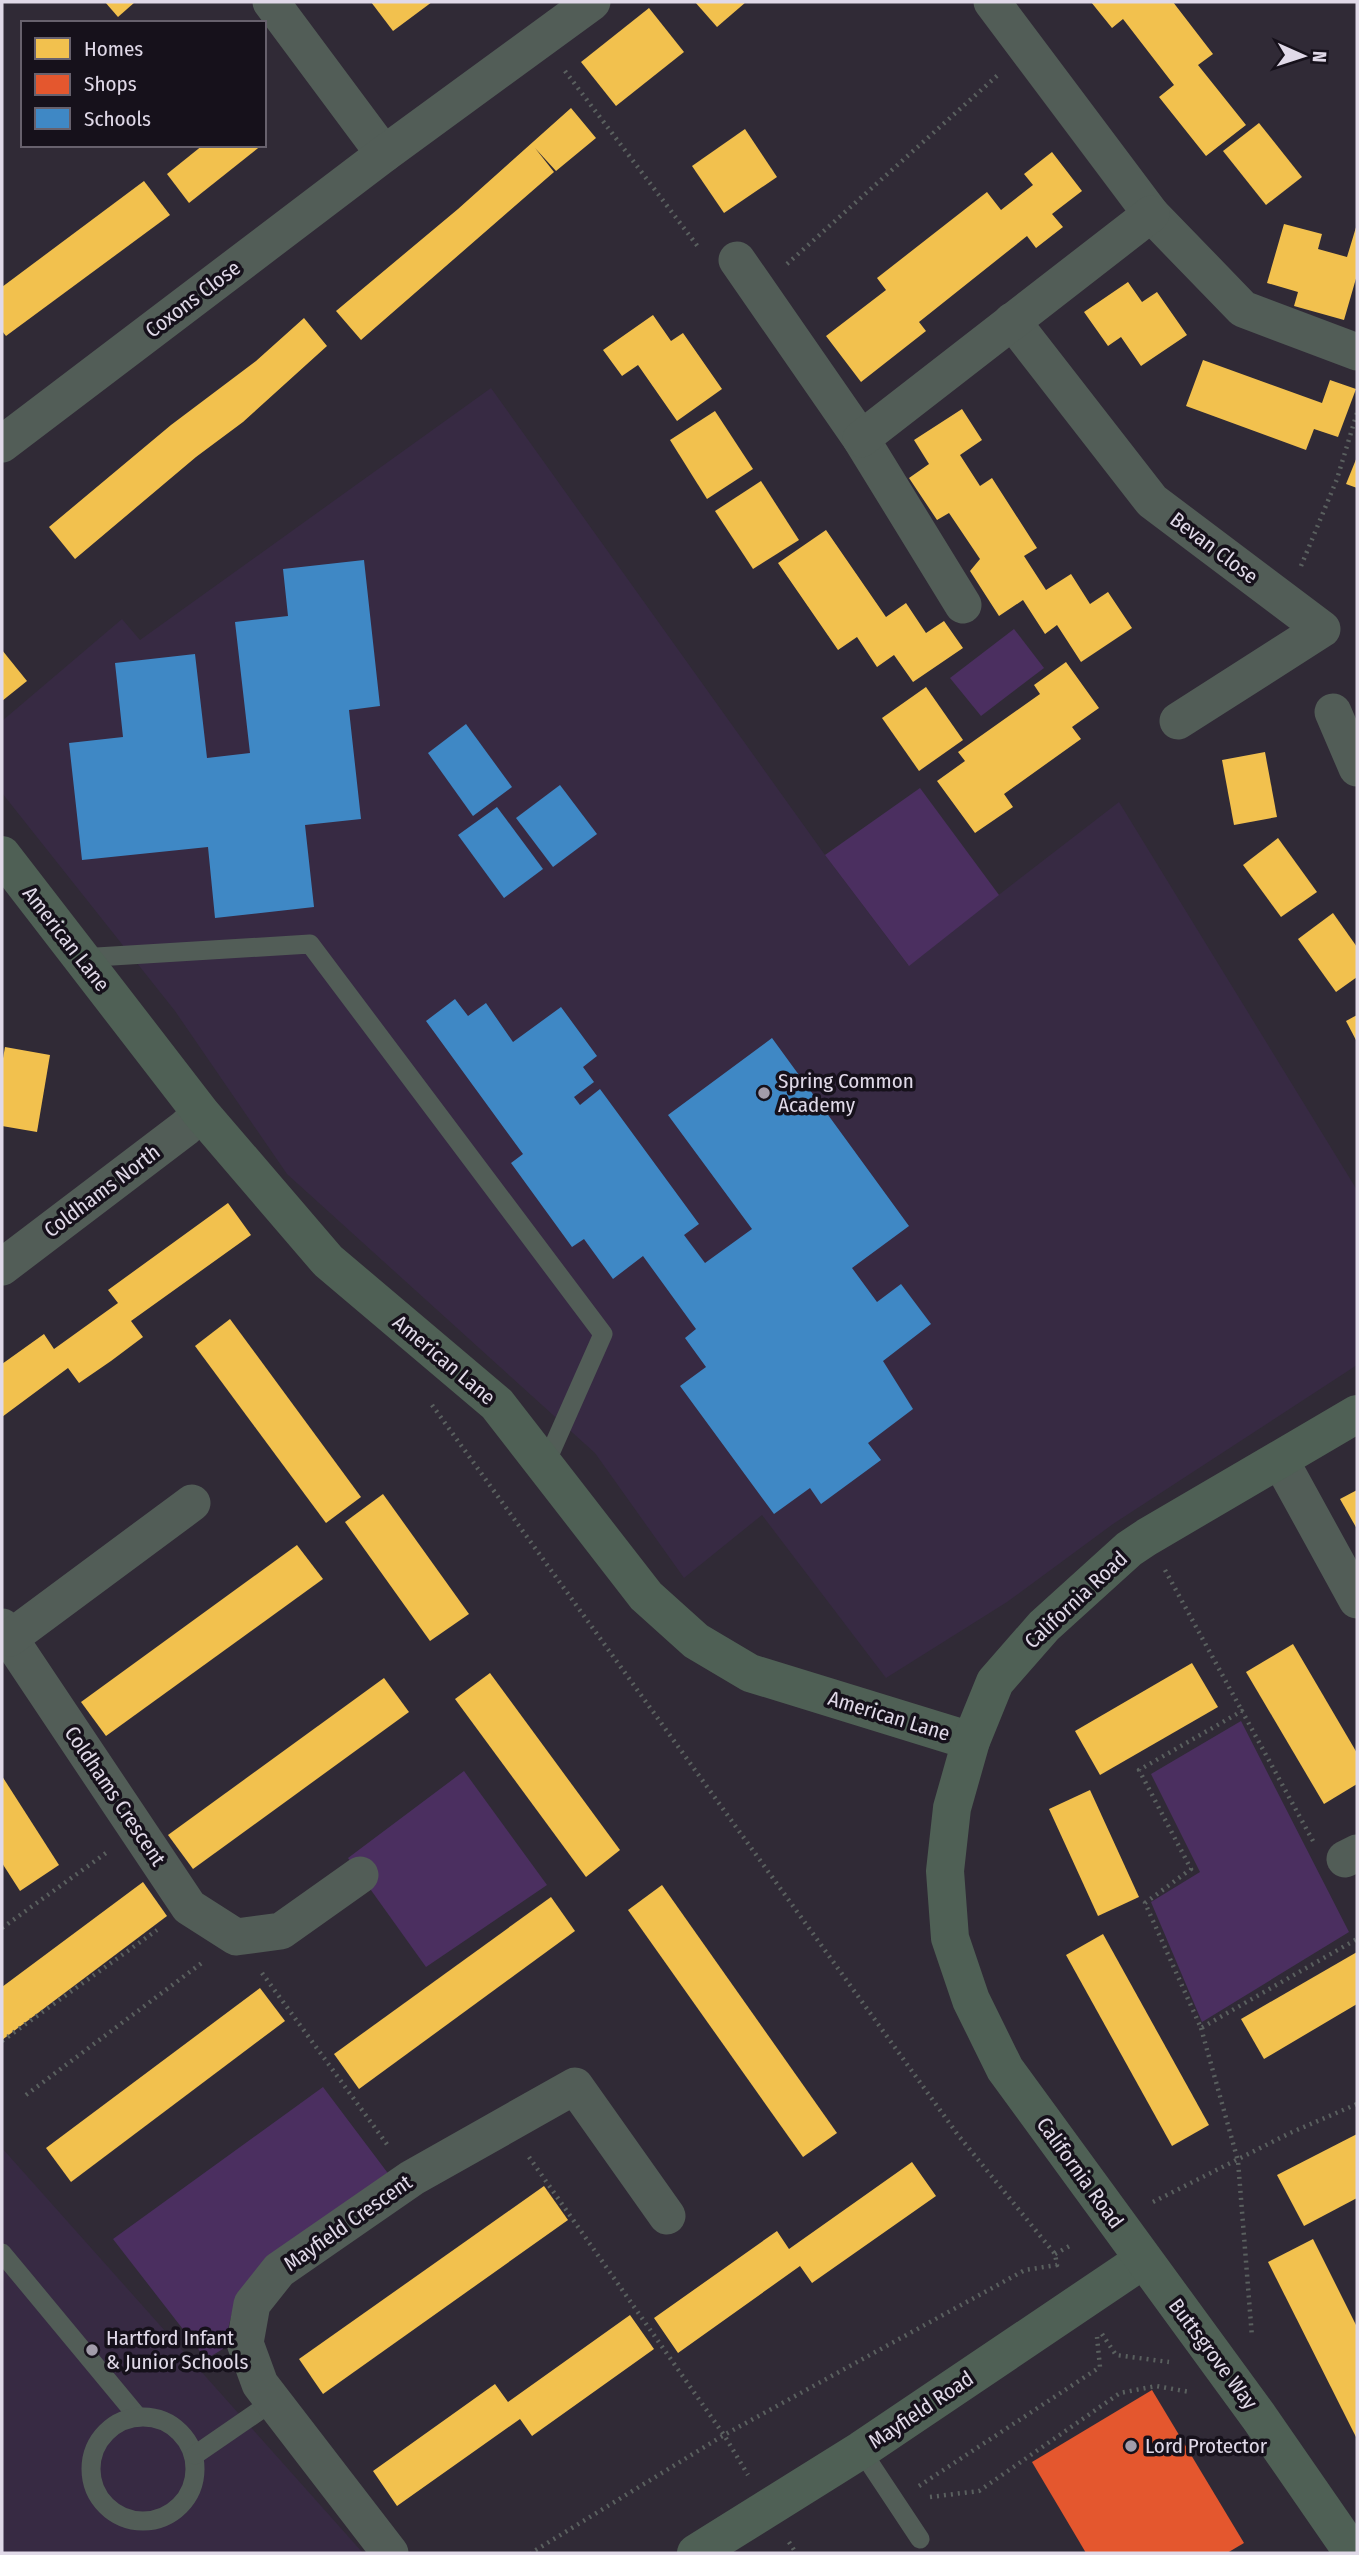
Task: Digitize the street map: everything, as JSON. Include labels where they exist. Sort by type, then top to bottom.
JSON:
[{"type":"street","points":[[271,2],[384,154]]},
{"type":"street","name":"Coxons Close","points":[[2,444],[384,154],[592,2]]},
{"type":"street","points":[[992,2],[1151,214],[1243,309],[1357,352]]},
{"type":"street","points":[[861,439],[1151,214]]},
{"type":"street","points":[[737,260],[861,439],[963,606]]},
{"type":"street","name":"Bevan Close","points":[[1012,321],[1152,501],[1322,629],[1178,721]]},
{"type":"street","points":[[1333,712],[1357,768]]},
{"type":"street","name":"American Lane","points":[[2,855],[201,1112],[328,1261],[497,1404],[646,1596],[696,1641],[750,1673],[971,1741]]},
{"type":"street","name":"Coldhams North","points":[[2,1267],[185,1128],[201,1112]]},
{"type":"street","name":"California Road","points":[[1143,2260],[1005,2069],[971,2000],[950,1938],[944,1871],[952,1808],[971,1741],[995,1682],[1044,1626],[1129,1549],[1357,1414]]},
{"type":"street","points":[[1280,1460],[1357,1600]]},
{"type":"street","name":"Coldhams Crescent","points":[[192,1503],[6,1632],[189,1907],[236,1937]]},
{"type":"street","points":[[236,1937],[281,1931],[360,1875]]},
{"type":"street","name":"Mayfield Crescent","points":[[390,2553],[260,2384],[244,2343],[252,2304],[279,2270],[412,2178],[575,2086],[667,2216]]},
{"type":"street","name":"Buttsgrove Way","points":[[1143,2260],[1238,2359],[1246,2401],[1353,2553]]},
{"type":"street","name":"Mayfield Road","points":[[696,2553],[861,2450],[1143,2260]]},
{"type":"lane","points":[[80,958],[310,944],[603,1334],[545,1465]]},
{"type":"lane","points":[[2,2253],[138,2417]]},
{"type":"lane","points":[[195,2455],[272,2402]]},
{"type":"lane","points":[[138,2417],[154,2417],[175,2427],[188,2441],[195,2455],[195,2481],[189,2497],[170,2515],[155,2521],[134,2521],[112,2512],[95,2490],[91,2466],[100,2438],[120,2422],[138,2417]]},
{"type":"lane","points":[[861,2450],[920,2539]]},
{"type":"path","points":[[541,40],[711,264],[737,260]]},
{"type":"path","points":[[757,291],[1026,50]]},
{"type":"path","points":[[1286,603],[1338,479],[1357,413]]},
{"type":"path","points":[[430,1402],[958,2135],[1055,2254],[1057,2265],[1025,2270],[724,2435],[531,2553]]},
{"type":"path","points":[[1147,1537],[1327,1867],[1351,1856]]},
{"type":"path","points":[[897,2502],[959,2458],[1100,2367],[1096,2325],[1116,2355],[1238,2359],[1238,2161],[1201,2028],[1145,1903],[1191,1869],[1139,1770],[1242,1711]]},
{"type":"path","points":[[2,1928],[138,1831]]},
{"type":"path","points":[[2,2042],[189,1907]]},
{"type":"path","points":[[26,2095],[236,1937],[412,2178]]},
{"type":"path","points":[[1201,2028],[1357,1939]]},
{"type":"path","points":[[1153,2202],[1290,2133],[1357,2104]]},
{"type":"path","points":[[507,2126],[724,2435]]},
{"type":"path","points":[[1055,2254],[1073,2244]]},
{"type":"path","points":[[897,2502],[979,2491],[1120,2393],[1156,2386],[1246,2401]]},
{"type":"shaded area","name":"Spring Common Academy","points":[[491,388],[825,855],[908,965],[1119,802],[1357,1190],[1357,1365],[1113,1524],[1007,1602],[886,1678],[762,1515],[684,1578],[595,1453],[287,1174],[175,1011],[2,793],[2,721],[122,619],[140,640]]},
{"type":"shaded area","points":[[1014,629],[1044,668],[981,716],[950,678]]},
{"type":"shaded area","points":[[920,788],[999,895],[909,966],[825,855]]},
{"type":"shaded area","points":[[1241,1721],[1349,1932],[1202,2022],[1151,1902],[1200,1872],[1151,1774]]},
{"type":"shaded area","points":[[464,1771],[547,1885],[426,1967],[348,1858]]},
{"type":"shaded area","points":[[323,2087],[393,2180],[235,2301],[223,2349],[206,2359],[113,2239]]},
{"type":"shaded area","name":"Hartford Infant & Junior Schools","points":[[2,2148],[363,2553],[2,2553]]},
{"type":"building: Homes","points":[[105,2],[135,2],[118,17]]},
{"type":"building: Homes","points":[[371,2],[432,2],[393,31]]},
{"type":"building: Homes","points":[[695,2],[746,2],[717,27]]},
{"type":"building: Homes","points":[[1091,2],[1173,2],[1213,54],[1198,65],[1246,125],[1206,156],[1159,97],[1174,85],[1123,19],[1112,28]]},
{"type":"building: Homes","points":[[649,8],[684,52],[616,106],[581,62]]},
{"type":"building: Homes","points":[[571,108],[596,138],[556,171],[535,148],[554,172],[361,340],[336,311],[458,209]]},
{"type":"building: Homes","points":[[1259,123],[1302,177],[1266,205],[1223,151]]},
{"type":"building: Homes","points":[[745,129],[777,177],[724,213],[692,166]]},
{"type":"building: Homes","points":[[201,147],[259,147],[189,203],[167,174]]},
{"type":"building: Homes","points":[[1052,152],[1082,191],[1052,214],[1063,227],[1036,248],[1027,236],[919,322],[926,331],[861,382],[826,336],[886,290],[877,278],[987,192],[1001,210],[1033,185],[1024,174]]},
{"type":"building: Homes","points":[[144,181],[170,215],[6,336],[2,331],[2,287]]},
{"type":"building: Homes","points":[[1284,224],[1322,234],[1318,249],[1347,257],[1357,224],[1357,275],[1344,320],[1294,306],[1298,292],[1267,283]]},
{"type":"building: Homes","points":[[1128,282],[1142,302],[1157,292],[1187,335],[1141,366],[1121,337],[1108,346],[1084,312]]},
{"type":"building: Homes","points":[[653,315],[671,341],[683,333],[722,389],[677,421],[638,365],[622,376],[603,350]]},
{"type":"building: Homes","points":[[304,318],[327,346],[243,422],[196,457],[75,559],[49,527],[171,425],[256,361]]},
{"type":"building: Homes","points":[[1203,360],[1322,403],[1330,380],[1356,389],[1338,437],[1314,429],[1306,450],[1186,406]]},
{"type":"building: Homes","points":[[962,409],[982,440],[960,455],[980,486],[992,478],[1037,548],[1024,556],[1046,590],[1071,574],[1090,604],[1108,592],[1132,628],[1081,662],[1057,625],[1045,634],[1023,600],[999,616],[970,571],[980,559],[949,513],[937,520],[909,478],[929,464],[914,440]]},
{"type":"building: Homes","points":[[715,411],[753,469],[707,499],[670,440]]},
{"type":"building: Homes","points":[[1357,457],[1357,488],[1346,484]]},
{"type":"building: Homes","points":[[761,481],[799,540],[753,569],[715,511]]},
{"type":"building: Homes","points":[[826,530],[886,617],[906,603],[926,633],[944,621],[963,648],[913,682],[894,655],[877,667],[857,637],[838,650],[778,563]]},
{"type":"building: Homes","points":[[2,650],[27,681],[2,701]]},
{"type":"building: Homes","points":[[1066,662],[1099,708],[1072,727],[1081,739],[1004,794],[1013,807],[975,833],[937,781],[965,761],[958,752],[1040,694],[1034,685]]},
{"type":"building: Homes","points":[[926,687],[963,740],[919,771],[882,718]]},
{"type":"building: Homes","points":[[1265,752],[1277,817],[1234,825],[1222,760]]},
{"type":"building: Homes","points":[[1278,838],[1317,892],[1281,917],[1243,865]]},
{"type":"building: Homes","points":[[1333,913],[1357,947],[1357,977],[1336,992],[1298,939]]},
{"type":"building: Homes","points":[[1357,1015],[1357,1042],[1346,1021]]},
{"type":"building: Homes","points":[[5,1047],[50,1055],[37,1132],[2,1126],[2,1064]]},
{"type":"building: Homes","points":[[228,1203],[251,1235],[131,1321],[143,1337],[111,1361],[79,1383],[68,1368],[2,1417],[2,1364],[44,1334],[54,1349],[118,1303],[108,1290]]},
{"type":"building: Homes","points":[[230,1319],[361,1497],[326,1523],[195,1346]]},
{"type":"building: Homes","points":[[1357,1490],[1357,1529],[1340,1499]]},
{"type":"building: Homes","points":[[383,1494],[469,1614],[430,1641],[345,1522]]},
{"type":"building: Homes","points":[[297,1545],[323,1579],[106,1736],[81,1702]]},
{"type":"building: Homes","points":[[1293,1644],[1357,1753],[1357,1784],[1324,1804],[1246,1672]]},
{"type":"building: Homes","points":[[1192,1663],[1218,1707],[1100,1775],[1075,1731]]},
{"type":"building: Homes","points":[[490,1673],[620,1850],[586,1877],[455,1699]]},
{"type":"building: Homes","points":[[384,1678],[409,1712],[193,1869],[168,1835]]},
{"type":"building: Homes","points":[[2,1776],[59,1865],[20,1891],[2,1863]]},
{"type":"building: Homes","points":[[1090,1790],[1139,1897],[1098,1916],[1049,1809]]},
{"type":"building: Homes","points":[[143,1882],[167,1916],[2,2040],[2,1987]]},
{"type":"building: Homes","points":[[662,1885],[837,2133],[803,2157],[628,1910]]},
{"type":"building: Homes","points":[[551,1897],[575,1931],[359,2089],[334,2054]]},
{"type":"building: Homes","points":[[1103,1934],[1209,2125],[1172,2146],[1066,1955]]},
{"type":"building: Homes","points":[[1357,1952],[1357,2004],[1264,2059],[1241,2019]]},
{"type":"building: Homes","points":[[260,1988],[285,2021],[71,2182],[46,2148]]},
{"type":"building: Homes","points":[[1357,2134],[1357,2198],[1304,2226],[1277,2175]]},
{"type":"building: Homes","points":[[912,2162],[936,2196],[812,2283],[800,2266],[678,2353],[654,2318],[777,2231],[789,2249]]},
{"type":"building: Homes","points":[[544,2186],[568,2220],[323,2394],[299,2359]]},
{"type":"building: Homes","points":[[1313,2239],[1357,2327],[1357,2439],[1268,2262]]},
{"type":"building: Homes","points":[[630,2315],[654,2349],[532,2436],[520,2419],[397,2506],[373,2471],[495,2384],[508,2402]]},
{"type":"building: Shops","points":[[1152,2390],[1244,2543],[1227,2553],[1086,2553],[1032,2462]]},
{"type":"building: Schools","points":[[364,560],[380,706],[349,710],[361,819],[305,825],[314,907],[215,918],[208,847],[82,860],[69,743],[123,737],[115,663],[195,654],[207,758],[250,753],[235,622],[288,616],[283,569]]},
{"type":"building: Schools","points":[[466,724],[512,787],[473,816],[428,753]]},
{"type":"building: Schools","points":[[560,785],[597,834],[553,867],[516,818]]},
{"type":"building: Schools","points":[[497,807],[543,869],[504,898],[458,835]]},
{"type":"building: Schools","points":[[455,999],[468,1016],[486,1003],[513,1042],[561,1007],[597,1056],[583,1067],[594,1082],[574,1097],[580,1105],[600,1089],[699,1224],[684,1235],[705,1263],[752,1229],[668,1115],[772,1038],[909,1226],[852,1268],[877,1302],[901,1284],[931,1324],[883,1361],[913,1409],[868,1443],[881,1460],[821,1504],[810,1488],[774,1514],[680,1386],[706,1367],[685,1338],[696,1329],[643,1256],[613,1279],[584,1239],[572,1247],[511,1163],[523,1154],[426,1021]]},
{"type":"place","name":"Spring Common Academy","points":[[764,1093]]},
{"type":"place","name":"Hartford Infant & Junior Schools","points":[[92,2350]]},
{"type":"place","name":"Lord Protector","points":[[1131,2446]]}]
